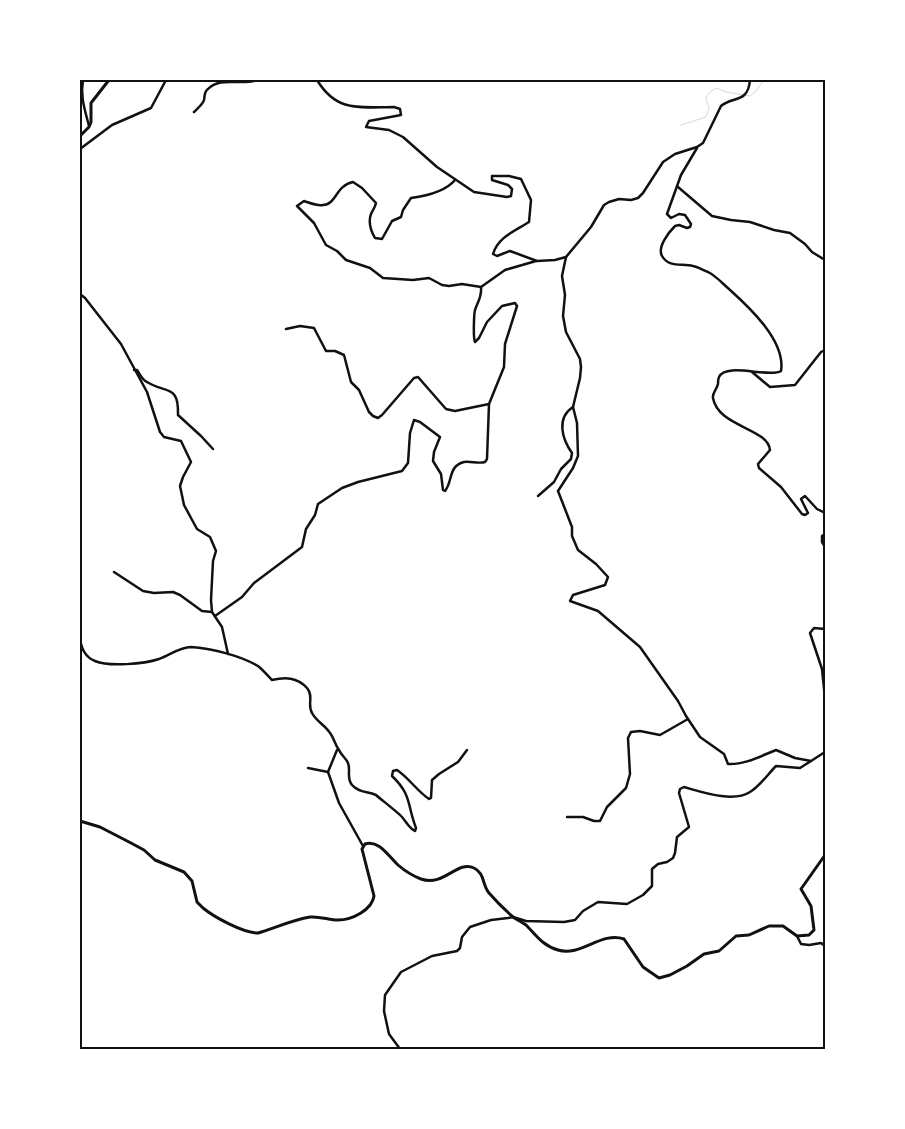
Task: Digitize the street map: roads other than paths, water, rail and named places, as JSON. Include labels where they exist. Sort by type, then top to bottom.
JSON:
[{"type":"street","points":[[83,80],[82,102],[89,127]]},
{"type":"street","points":[[80,136],[92,122],[91,104],[109,80]]},
{"type":"street","points":[[80,149],[112,125],[151,108],[165,80]]},
{"type":"street","points":[[194,112],[204,102],[206,91],[209,87],[220,83],[257,80]]},
{"type":"street","points":[[318,80],[327,95],[336,102],[351,106],[394,107],[400,109],[401,115],[370,121],[366,127],[389,130],[403,137],[437,167],[474,192],[507,197],[510,196],[512,189],[508,185],[492,180],[492,176],[510,176],[521,179],[531,200],[529,222],[507,235],[499,243],[493,254],[497,256],[512,252],[537,261]]},
{"type":"street","points":[[750,80],[748,89],[739,100],[722,105],[703,143],[697,147],[675,154],[663,162],[638,198],[631,200],[619,199],[604,205],[591,227],[566,257],[562,276],[564,295],[563,316],[566,332],[580,359],[581,367],[573,407],[577,423],[578,456],[573,468],[558,491],[572,527],[572,536],[578,550],[596,564],[608,577],[605,585],[573,595],[570,601],[598,611],[640,646],[700,737],[724,754],[728,764],[750,760],[776,750],[795,758],[811,761]]},
{"type":"street","points":[[697,147],[681,175],[667,214],[670,218],[678,214],[685,215],[691,224],[687,228],[679,225],[674,226],[661,246],[660,253],[663,258],[672,264],[694,266],[710,273],[744,302],[765,326],[776,343],[781,362],[781,371],[777,373],[739,370],[720,375],[712,396],[729,421],[767,442],[770,450],[758,464],[758,468],[782,487],[802,514],[808,513],[801,501],[801,498],[805,496],[817,509],[825,513]]},
{"type":"street","points":[[455,180],[450,186],[424,196],[411,198],[402,210],[401,217],[392,221],[382,239],[375,238],[370,229],[371,214],[376,208],[376,203],[362,188],[353,182],[341,188],[332,201],[324,206],[304,201],[297,206],[314,223],[326,245],[337,251],[346,260],[370,268],[387,279],[413,280],[429,278],[442,285],[462,284],[481,287],[505,270],[537,261],[566,257]]},
{"type":"street","points":[[678,187],[712,216],[750,222],[774,230],[790,232],[812,252],[825,260]]},
{"type":"street","points":[[215,616],[242,598],[254,583],[302,547],[306,529],[315,515],[318,504],[342,488],[402,471],[408,463],[410,433],[414,420],[420,422],[440,437],[434,452],[433,461],[441,474],[443,490],[445,491],[448,486],[452,471],[457,465],[467,462],[485,462],[488,458],[489,404],[504,367],[505,344],[517,306],[515,303],[502,306],[487,322],[479,338],[474,342],[474,313],[482,297],[481,287]]},
{"type":"street","points":[[80,294],[121,344],[147,392],[160,432],[164,437],[181,441],[191,462],[180,486],[184,505],[191,519],[197,529],[210,537],[216,551],[213,561],[211,590],[212,612],[222,627],[228,654]]},
{"type":"street","points":[[286,329],[300,326],[314,328],[326,351],[335,351],[344,355],[350,382],[359,390],[369,412],[378,418],[414,378],[418,377],[446,409],[455,411],[489,404]]},
{"type":"street","points":[[751,371],[770,387],[795,385],[821,352],[825,350]]},
{"type":"street","points":[[134,370],[137,370],[145,382],[174,394],[179,401],[178,415],[213,449]]},
{"type":"street","points":[[538,496],[554,482],[561,469],[571,459],[572,453],[562,436],[562,425],[568,411],[573,407]]},
{"type":"street","points":[[825,534],[821,539],[825,547]]},
{"type":"street","points":[[114,572],[144,591],[154,593],[173,592],[202,611],[212,612]]},
{"type":"street","points":[[825,629],[814,628],[810,633],[822,669],[825,698]]},
{"type":"street","points":[[80,640],[81,648],[96,662],[129,664],[158,660],[185,648],[193,647],[228,654],[257,666],[272,680],[294,679],[306,687],[311,699],[309,707],[312,715],[330,732],[338,750],[348,762],[348,779],[357,790],[376,796],[398,812],[415,832],[416,828],[410,802],[403,789],[392,776],[393,770],[403,774],[429,799],[431,798],[432,780],[458,762],[467,750]]},
{"type":"street","points":[[567,817],[583,817],[600,822],[607,807],[626,788],[630,774],[628,738],[631,732],[640,731],[660,735],[688,719]]},
{"type":"street","points":[[80,820],[100,827],[144,850],[155,860],[184,872],[194,886],[197,902],[203,908],[242,931],[258,933],[279,925],[312,917],[338,920],[351,917],[366,909],[373,902],[374,896],[363,846],[339,803],[328,772],[338,750]]},
{"type":"street","points":[[400,1049],[389,1034],[384,1011],[386,996],[401,972],[432,956],[457,951],[460,948],[462,937],[470,927],[499,918],[513,917],[526,921],[564,922],[575,920],[583,911],[598,902],[627,904],[636,901],[652,886],[652,869],[658,864],[667,862],[676,854],[677,836],[689,826],[679,793],[680,789],[684,787],[713,795],[738,796],[750,792],[776,766],[800,768],[825,752]]},
{"type":"street","points":[[308,768],[328,772]]},
{"type":"street","points":[[363,846],[371,842],[377,845],[399,866],[423,880],[441,879],[460,867],[469,866],[475,868],[481,873],[484,886],[489,892],[513,917],[524,924],[543,943],[566,952],[578,950],[601,940],[611,938],[624,939],[643,967],[659,978],[678,971],[704,954],[719,951],[736,936],[749,935],[769,926],[783,926],[797,936],[801,944],[821,943],[825,946]]},
{"type":"street","points":[[797,936],[809,935],[814,930],[811,906],[801,888],[825,855]]},
{"type":"waterway","points":[[681,125],[706,117],[709,109],[706,98],[716,88],[726,92],[750,96],[764,80]]}]
